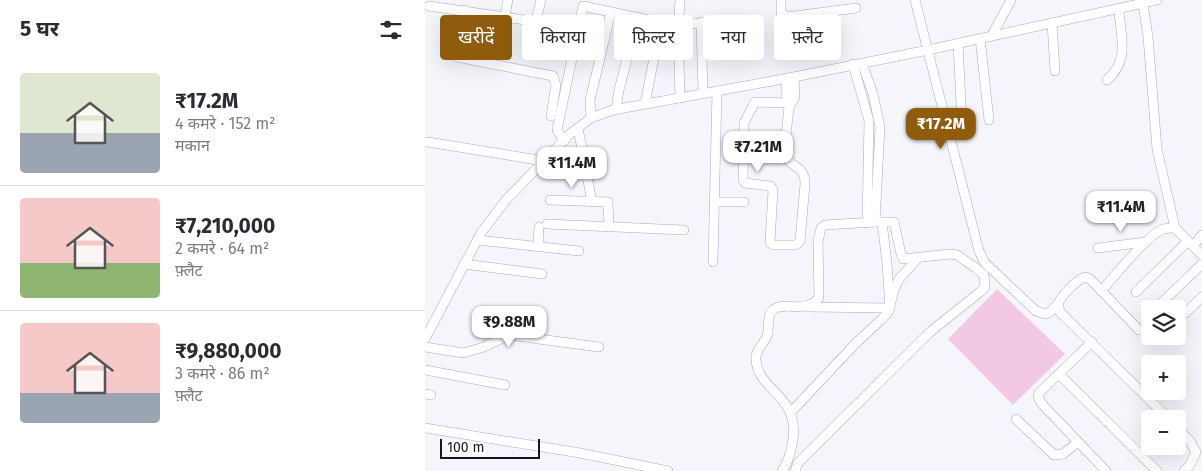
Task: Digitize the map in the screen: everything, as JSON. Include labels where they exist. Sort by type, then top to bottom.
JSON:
[{"type":"street","points":[[505,15],[508,0]]},
{"type":"street","points":[[537,15],[541,0]]},
{"type":"street","points":[[680,0],[679,16],[681,22],[689,24],[701,22],[703,93]]},
{"type":"street","points":[[781,0],[781,13],[787,17],[856,8]]},
{"type":"street","points":[[915,0],[979,251],[985,263],[1036,310],[1045,314],[1049,313],[1081,278],[1085,277],[1139,330]]},
{"type":"street","points":[[992,36],[1011,0]]},
{"type":"street","points":[[425,339],[477,240],[506,200],[564,141],[591,118],[617,109],[790,78],[929,50],[1157,0]]},
{"type":"street","points":[[1143,4],[1148,37],[1157,149],[1175,228],[1202,255]]},
{"type":"street","points":[[429,6],[498,15]]},
{"type":"street","points":[[564,141],[557,130],[583,6],[627,15]]},
{"type":"street","points":[[1107,80],[1115,72],[1123,50],[1119,9]]},
{"type":"street","points":[[465,10],[456,51],[457,57],[553,76],[556,85],[551,116]]},
{"type":"street","points":[[591,118],[590,100],[611,12]]},
{"type":"street","points":[[1052,23],[1055,71]]},
{"type":"street","points":[[979,38],[989,120]]},
{"type":"street","points":[[958,43],[962,123]]},
{"type":"street","points":[[617,109],[619,90],[626,60]]},
{"type":"street","points":[[645,104],[654,60]]},
{"type":"street","points":[[678,60],[680,98]]},
{"type":"street","points":[[858,64],[869,83],[880,127],[875,222]]},
{"type":"street","points":[[858,64],[859,87],[869,121],[868,174],[875,222],[887,263],[890,308]]},
{"type":"street","points":[[788,105],[755,102],[744,123],[743,180],[745,183],[771,186],[773,190],[770,242],[773,245],[795,245],[800,241],[805,176],[801,170],[786,159],[785,154],[788,105],[795,97],[790,78]]},
{"type":"street","points":[[859,87],[869,83]]},
{"type":"street","points":[[713,262],[717,90]]},
{"type":"street","points":[[869,121],[879,121]]},
{"type":"street","points":[[578,128],[592,202]]},
{"type":"street","points":[[428,142],[544,161]]},
{"type":"street","points":[[868,174],[878,175]]},
{"type":"street","points":[[550,200],[609,202],[609,227]]},
{"type":"street","points":[[714,202],[744,202]]},
{"type":"street","points":[[795,471],[798,462],[930,332],[985,287],[984,275],[957,255],[949,254],[903,259],[894,222],[825,225],[821,228],[818,242],[821,292],[819,298],[808,307]]},
{"type":"street","points":[[538,246],[543,225],[684,230]]},
{"type":"street","points":[[1101,291],[1146,242],[1164,229],[1175,228]]},
{"type":"street","points":[[1136,292],[1202,235]]},
{"type":"street","points":[[477,240],[579,251]]},
{"type":"street","points":[[1098,248],[1146,242]]},
{"type":"street","points":[[791,412],[856,343],[883,319],[890,308],[893,293],[899,279],[919,257]]},
{"type":"street","points":[[464,264],[543,274]]},
{"type":"street","points":[[1164,300],[1202,264]]},
{"type":"street","points":[[1186,312],[1202,297]]},
{"type":"street","points":[[1057,304],[1060,312],[1160,410]]},
{"type":"street","points":[[781,471],[791,452],[794,430],[793,421],[791,412],[759,375],[756,358],[757,351],[767,336],[770,315],[773,310],[780,307],[890,308]]},
{"type":"street","points":[[425,347],[463,352],[484,347],[509,335],[599,347]]},
{"type":"street","points":[[1092,342],[1039,393],[1039,401],[1106,471]]},
{"type":"street","points":[[425,370],[505,385]]},
{"type":"street","points":[[1059,374],[1157,471]]},
{"type":"street","points":[[1016,419],[1054,455],[1063,454],[1078,442]]},
{"type":"street","points":[[425,428],[580,453],[627,467],[669,471]]},
{"type":"street","points":[[1184,471],[1196,452],[1186,436]]},
{"type":"shaded area","points":[[997,289],[1065,354],[1013,405],[948,339]]}]
